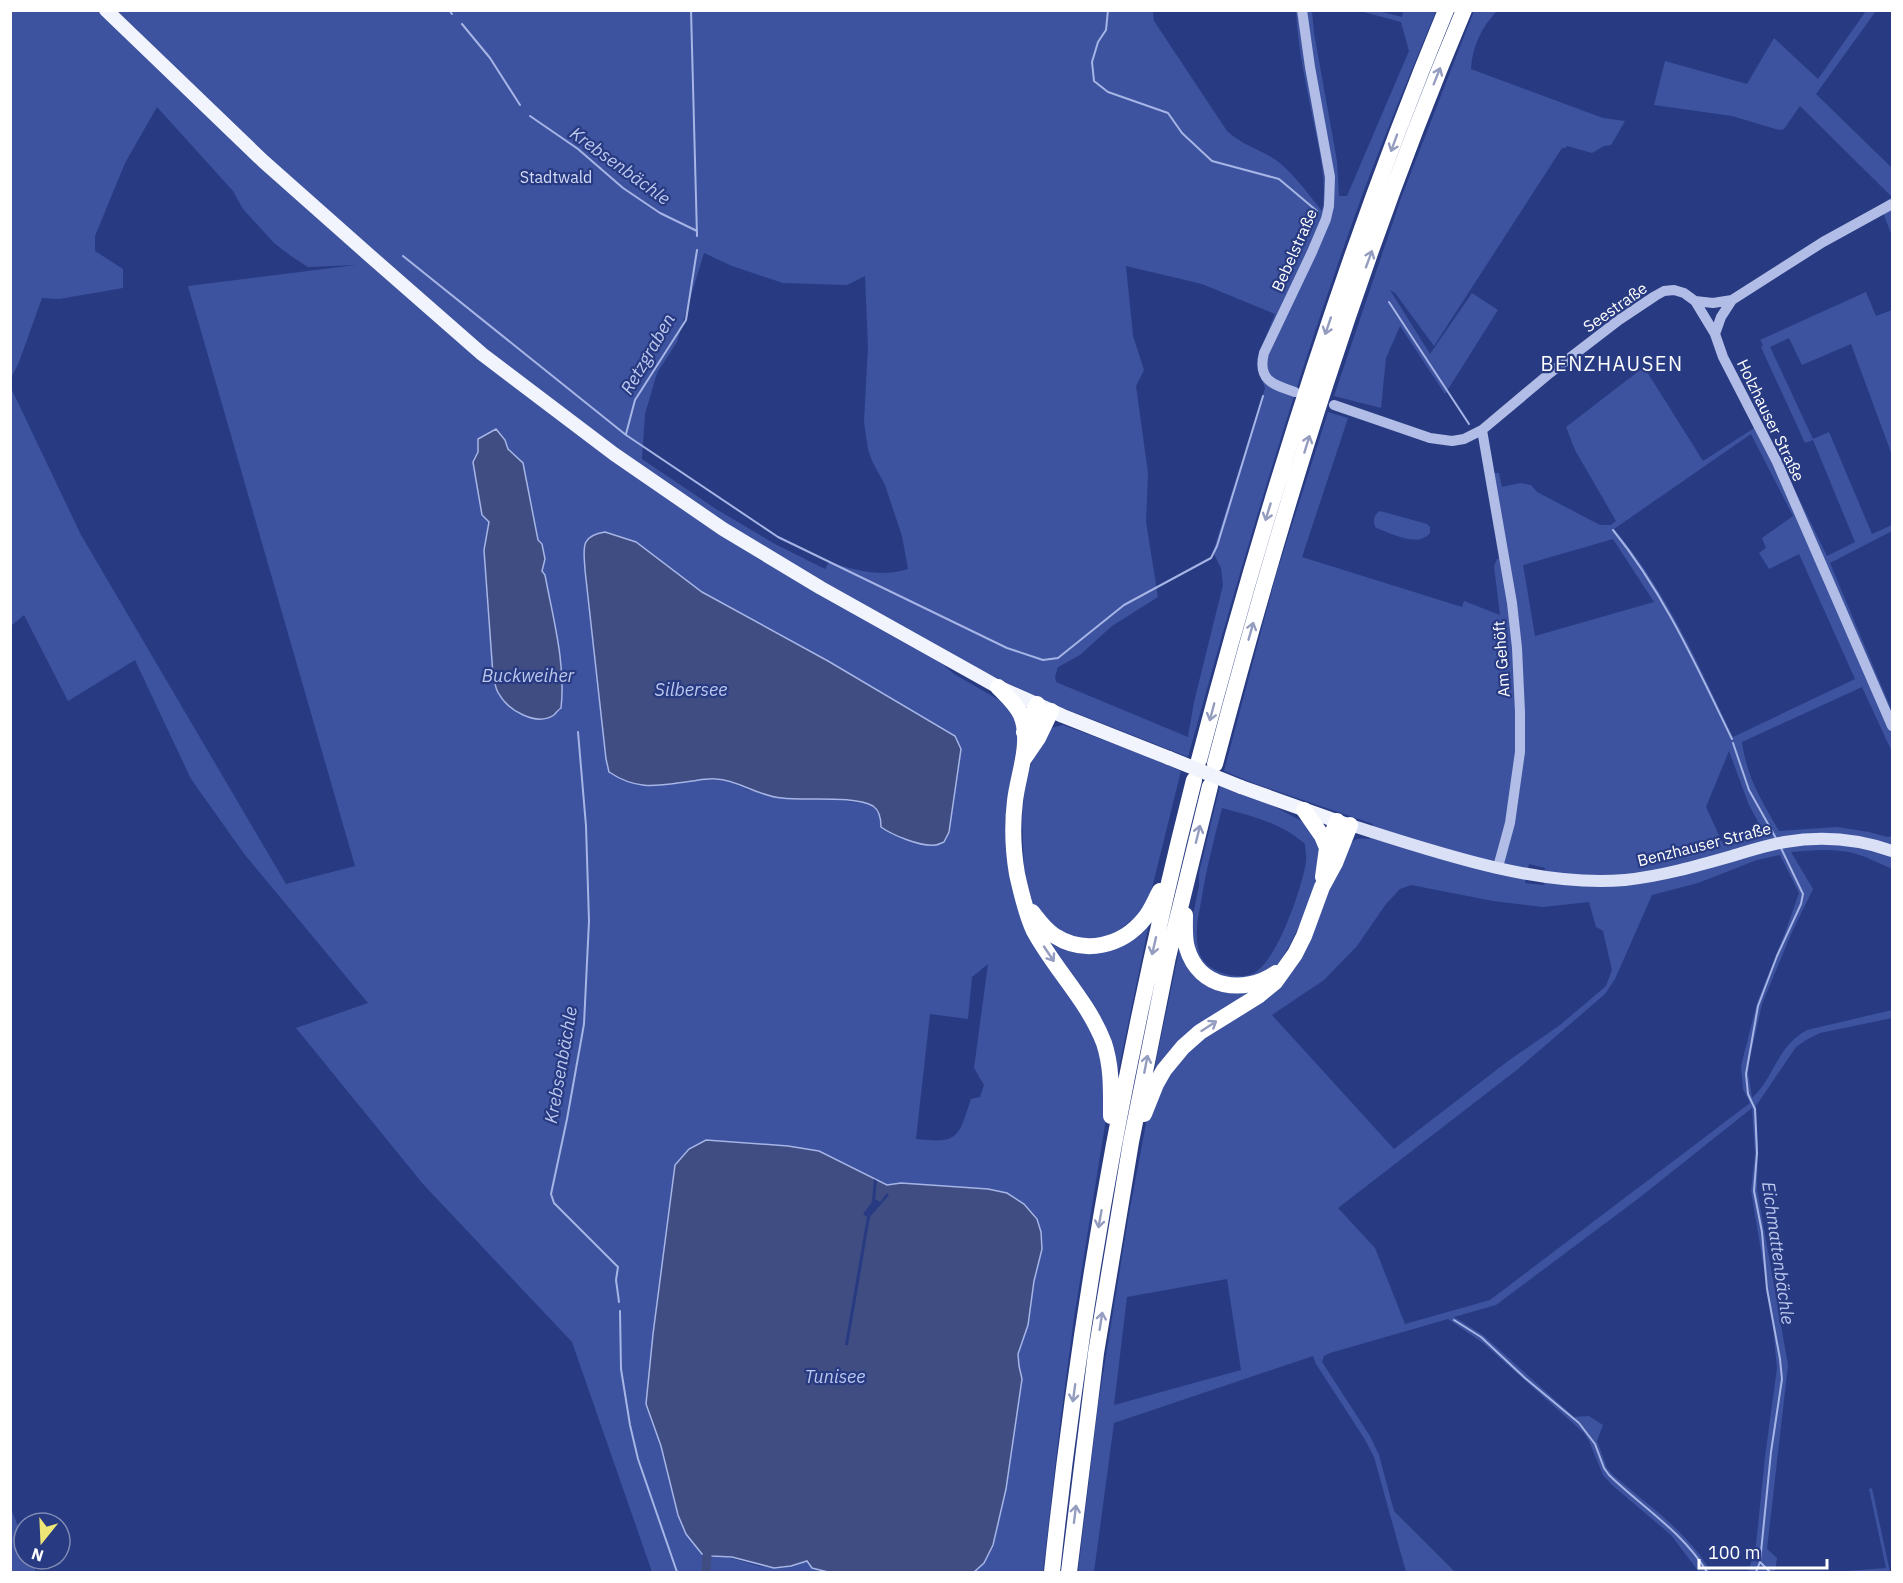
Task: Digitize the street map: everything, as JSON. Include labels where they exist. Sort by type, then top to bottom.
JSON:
[{"type":"highway","points":[[1446,10],[1401,123],[1310,379],[1247,582],[1207,762],[1324,388],[1386,212],[1464,10]]},
{"type":"highway","points":[[998,687],[1016,707],[1021,716],[1024,732],[1023,760],[1013,830],[1016,866],[1024,902],[1034,930],[1085,1006],[1104,1044],[1111,1080],[1110,1162]]},
{"type":"highway","points":[[1024,732],[1044,707]]},
{"type":"highway","points":[[1023,760],[1038,738],[1044,707]]},
{"type":"highway","points":[[1052,1572],[1071,1412],[1110,1162],[1138,1020],[1172,868],[1202,783],[1186,882],[1168,957],[1131,1142],[1096,1353],[1069,1572]]},
{"type":"highway","points":[[1304,810],[1322,836],[1327,848]]},
{"type":"highway","points":[[1131,1142],[1156,1084],[1183,1047],[1200,1032],[1264,992],[1287,966],[1304,936],[1322,887],[1335,863],[1343,823]]},
{"type":"highway","points":[[1322,887],[1327,848],[1343,823]]},
{"type":"highway","points":[[1024,902],[1054,936],[1077,945],[1097,946],[1120,939],[1137,927],[1149,912],[1172,868]]},
{"type":"highway","points":[[1186,882],[1186,945],[1193,962],[1206,976],[1228,986],[1246,986],[1266,980],[1287,966]]},
{"type":"main road","points":[[106,10],[263,161],[482,354],[614,454],[723,529],[821,588],[998,687],[1241,787],[1343,823]]},
{"type":"main road","name":"Benzhauser Straße","points":[[1343,823],[1498,867],[1544,876],[1584,879],[1635,878],[1667,873],[1785,842],[1824,839],[1851,841],[1893,851]]},
{"type":"street","name":"Bebelstraße","points":[[1295,392],[1275,386],[1268,381],[1263,372],[1262,363],[1264,353],[1326,219],[1330,194],[1302,10]]},
{"type":"street","points":[[1714,334],[1732,300],[1823,242],[1893,204]]},
{"type":"street","name":"Seestraße","points":[[1334,405],[1430,438],[1452,441],[1470,437],[1482,430],[1567,360],[1654,296],[1664,291],[1679,290],[1695,301],[1713,303],[1732,300]]},
{"type":"street","points":[[1695,301],[1714,334]]},
{"type":"street","name":"Holzhauser Straße","points":[[1714,334],[1723,357],[1777,462],[1893,726]]},
{"type":"street","name":"Am Gehöft","points":[[1482,430],[1512,603],[1520,712],[1520,752],[1510,823],[1498,867]]},
{"type":"street","points":[[1470,437],[1485,449]]},
{"type":"green space","name":"Stadtwald","points":[[11,11],[1153,11],[1154,21],[1227,131],[1285,167],[1322,211],[1323,172],[1301,57],[1296,11],[1312,11],[1337,161],[1339,196],[1347,196],[1409,51],[1401,22],[1360,11],[1379,11],[1402,17],[1403,11],[1436,11],[1364,192],[1309,351],[1246,554],[1188,757],[1043,700],[966,663],[939,661],[954,674],[1013,710],[1019,733],[1007,802],[1005,826],[1007,855],[1099,1042],[1106,1119],[1074,1318],[1043,1572],[974,1572],[984,1563],[993,1545],[1006,1489],[1022,1379],[1018,1354],[1028,1325],[1034,1281],[1042,1249],[988,1189],[901,1183],[887,1185],[819,1151],[788,1146],[706,1140],[689,1149],[675,1165],[646,1404],[661,1446],[678,1515],[711,1556],[728,1557],[775,1568],[787,1567],[807,1560],[812,1568],[828,1572],[652,1572],[572,1342],[423,1184],[296,1028],[368,1003],[245,855],[191,779],[135,660],[68,701],[24,615],[11,626],[11,388],[81,535],[286,884],[355,866],[188,286],[356,265],[308,267],[274,243],[243,209],[233,191],[157,107],[125,163],[95,236],[95,251],[123,269],[123,288],[59,299],[42,298],[11,378]],"holes":[[[704,253],[732,266],[783,283],[847,285],[865,276],[868,346],[864,422],[868,449],[885,485],[902,536],[908,569],[878,573],[829,562],[825,569],[775,544],[716,509],[642,459],[645,414],[657,373],[677,342]],[[1126,266],[1202,284],[1275,314],[1257,359],[1258,370],[1265,388],[1213,552],[1221,568],[1223,585],[1194,702],[1188,737],[1056,682],[1055,677],[1058,667],[1080,655],[1112,626],[1158,597],[1146,522],[1148,473],[1136,386],[1144,370],[1133,336]],[[636,542],[702,592],[828,661],[955,736],[961,749],[949,832],[944,842],[924,844],[891,834],[875,807],[864,803],[748,790],[736,784],[714,780],[654,785],[610,772],[606,759],[584,548]],[[988,964],[974,1068],[984,1085],[980,1097],[971,1099],[959,1130],[949,1139],[916,1139],[930,1014],[968,1019],[972,977]]]},
{"type":"green space","points":[[1474,11],[1497,11],[1479,37],[1473,53],[1471,69],[1603,118],[1625,121],[1611,145],[1592,153],[1567,146],[1562,148],[1434,346],[1395,293],[1390,290],[1430,354],[1472,293],[1498,310],[1445,394],[1400,326],[1386,358],[1381,408],[1334,396],[1401,198]]},
{"type":"green space","points":[[1866,11],[1876,11],[1816,94],[1892,168],[1892,197],[1800,106],[1784,129],[1779,130],[1732,116],[1654,105],[1665,61],[1747,84],[1774,38],[1818,79]]},
{"type":"green space","points":[[1892,197],[1892,236],[1880,205]]},
{"type":"green space","points":[[1866,292],[1876,316],[1892,310],[1892,455],[1851,344],[1802,365],[1789,338],[1770,347],[1813,439],[1829,432],[1872,534],[1892,525],[1892,531],[1830,563],[1892,711],[1892,752],[1862,687],[1742,742],[1751,778],[1779,831],[1837,827],[1892,836],[1892,869],[1849,852],[1824,850],[1791,852],[1813,889],[1762,1004],[1749,1062],[1748,1072],[1752,1098],[1760,1090],[1788,1045],[1807,1030],[1892,1010],[1892,1018],[1820,1033],[1796,1047],[1756,1106],[1757,1189],[1788,1365],[1767,1549],[1777,1558],[1775,1572],[1748,1572],[1756,1545],[1777,1368],[1772,1318],[1751,1190],[1755,1154],[1752,1108],[1639,1198],[1496,1305],[1454,1317],[1483,1335],[1574,1417],[1589,1416],[1603,1425],[1597,1441],[1607,1468],[1691,1544],[1711,1572],[1699,1572],[1671,1535],[1612,1485],[1603,1475],[1584,1433],[1483,1343],[1448,1319],[1330,1353],[1324,1356],[1322,1362],[1370,1436],[1379,1455],[1394,1511],[1455,1572],[1406,1572],[1374,1457],[1313,1356],[1114,1423],[1094,1572],[1078,1572],[1098,1405],[1147,1118],[1176,1062],[1307,948],[1344,853],[1354,841],[1369,839],[1373,824],[1224,771],[1276,575],[1328,412],[1348,418],[1302,557],[1462,607],[1464,601],[1500,615],[1494,566],[1497,559],[1504,557],[1494,473],[1499,473],[1502,487],[1520,483],[1531,485],[1537,492],[1600,525],[1611,525],[1616,521],[1575,450],[1566,427],[1644,367],[1703,461],[1762,423],[1827,556],[1855,542],[1813,440],[1805,443],[1761,347],[1763,345],[1760,340]],"holes":[[[1751,434],[1793,516],[1762,538],[1766,548],[1759,553],[1769,569],[1799,554],[1855,679],[1733,737],[1666,603],[1650,577],[1614,529]],[[1613,539],[1654,602],[1535,636],[1523,565]],[[1729,751],[1749,805],[1764,833],[1724,846],[1706,807]],[[1780,855],[1799,893],[1757,1003],[1741,1066],[1743,1089],[1750,1103],[1490,1300],[1405,1324],[1375,1248],[1338,1208],[1518,1069],[1605,994],[1615,979],[1652,895],[1698,883],[1757,860]],[[1529,864],[1545,868],[1544,885],[1525,883]],[[1411,885],[1493,901],[1543,907],[1589,902],[1596,927],[1603,931],[1612,970],[1606,986],[1560,1025],[1508,1061],[1394,1149],[1272,1015],[1324,980],[1357,946],[1386,904],[1400,889]],[[1227,1279],[1241,1370],[1114,1405],[1127,1297]]]},
{"type":"green space","points":[[1380,511],[1427,524],[1430,527],[1430,533],[1419,539],[1412,539],[1376,528],[1374,518]]},
{"type":"green space","points":[[1063,725],[1181,771],[1147,908],[1106,941],[1062,936],[1033,905],[1024,870],[1022,817],[1026,778],[1033,759],[1051,728]]},
{"type":"green space","points":[[1220,786],[1258,798],[1307,824],[1315,834],[1320,848],[1320,867],[1312,896],[1283,957],[1270,971],[1239,983],[1205,969],[1189,935],[1199,886],[1199,873]],"holes":[[[1222,808],[1266,821],[1287,831],[1305,844],[1304,874],[1287,923],[1263,966],[1250,975],[1234,976],[1213,969],[1206,964],[1198,948],[1198,919],[1205,878]]]},
{"type":"green space","points":[[1149,924],[1116,1082],[1112,1064],[1042,936],[1069,947]]},
{"type":"green space","points":[[1180,946],[1196,972],[1260,987],[1154,1076],[1156,1061]]},
{"type":"green space","points":[[1872,1488],[1890,1572],[1834,1572],[1886,1568],[1869,1489]]},
{"type":"green space","points":[[10,1506],[12,1511],[12,1571],[36,1572],[11,1572]]},
{"type":"water","name":"Buckweiher","points":[[496,429],[505,440],[508,449],[523,463],[538,540],[542,544],[545,559],[542,571],[545,575],[558,641],[562,675],[561,708],[547,718],[531,718],[509,706],[498,692],[493,675],[484,550],[489,522],[482,515],[473,462],[478,452],[478,439]]},
{"type":"water","name":"Silbersee","points":[[605,532],[636,542],[702,592],[828,661],[955,736],[961,749],[949,832],[944,842],[936,845],[922,844],[892,833],[881,827],[881,821],[875,808],[864,803],[841,799],[773,797],[732,782],[713,779],[650,786],[640,785],[609,772],[584,556],[587,540]]},
{"type":"water","name":"Tunisee","points":[[706,1140],[788,1146],[819,1151],[887,1185],[901,1183],[988,1189],[1007,1193],[1024,1204],[1037,1219],[1041,1232],[1042,1249],[1034,1281],[1028,1325],[1018,1354],[1022,1379],[1006,1489],[993,1545],[984,1563],[974,1572],[828,1572],[812,1568],[807,1561],[774,1568],[732,1557],[702,1554],[686,1534],[678,1515],[661,1446],[646,1404],[675,1165],[689,1149]]},
{"type":"pier","points":[[874,1179],[877,1181],[875,1199],[880,1202],[887,1193],[889,1195],[870,1217],[848,1345],[845,1345],[867,1217],[863,1214],[872,1202]]},
{"type":"waterway","name":"Krebsenbächle","points":[[449,10],[452,14]]},
{"type":"waterway","points":[[691,10],[697,236]]},
{"type":"waterway","name":"Eichmattenbächle","points":[[1108,10],[1106,30],[1098,42],[1092,62],[1094,81],[1108,92],[1168,113],[1182,133],[1212,161],[1279,179],[1317,211]]},
{"type":"waterway","name":"Krebsenbächle","points":[[462,24],[490,58],[520,105]]},
{"type":"waterway","name":"Krebsenbächle","points":[[530,116],[578,149],[623,188],[660,213],[697,231]]},
{"type":"waterway","name":"Retzgraben","points":[[626,434],[635,400],[686,320],[697,250]]},
{"type":"waterway","points":[[403,256],[626,435],[778,537],[1007,648],[1043,660],[1058,658],[1124,605],[1211,558],[1217,546],[1263,396]]},
{"type":"waterway","name":"Eichmattenbächle","points":[[1389,302],[1469,424]]},
{"type":"waterway","name":"Eichmattenbächle","points":[[1613,530],[1664,605],[1732,739]]},
{"type":"waterway","name":"Krebsenbächle","points":[[578,732],[586,826],[589,921],[584,1024],[551,1194],[554,1203],[618,1267],[616,1280],[619,1302]]},
{"type":"waterway","name":"Eichmattenbächle","points":[[1733,743],[1749,790],[1777,840]]},
{"type":"waterway","name":"Eichmattenbächle","points":[[1770,1572],[1760,1562],[1771,1452],[1782,1379],[1767,1289],[1762,1232],[1754,1191],[1757,1153],[1755,1109],[1748,1094],[1746,1074],[1758,1006],[1777,956],[1801,904],[1803,894],[1781,848]]},
{"type":"waterway","name":"Krebsenbächle","points":[[620,1311],[621,1369],[630,1425],[638,1459],[677,1572]]},
{"type":"waterway","points":[[1454,1320],[1481,1337],[1579,1423],[1595,1444],[1609,1475],[1674,1532],[1707,1572]]},
{"type":"waterway","points":[[706,1572],[707,1555]]},
{"type":"waterway","points":[[1756,1572],[1760,1562]]},
{"type":"district","name":"BENZHAUSEN","points":[[1612,364]]}]
